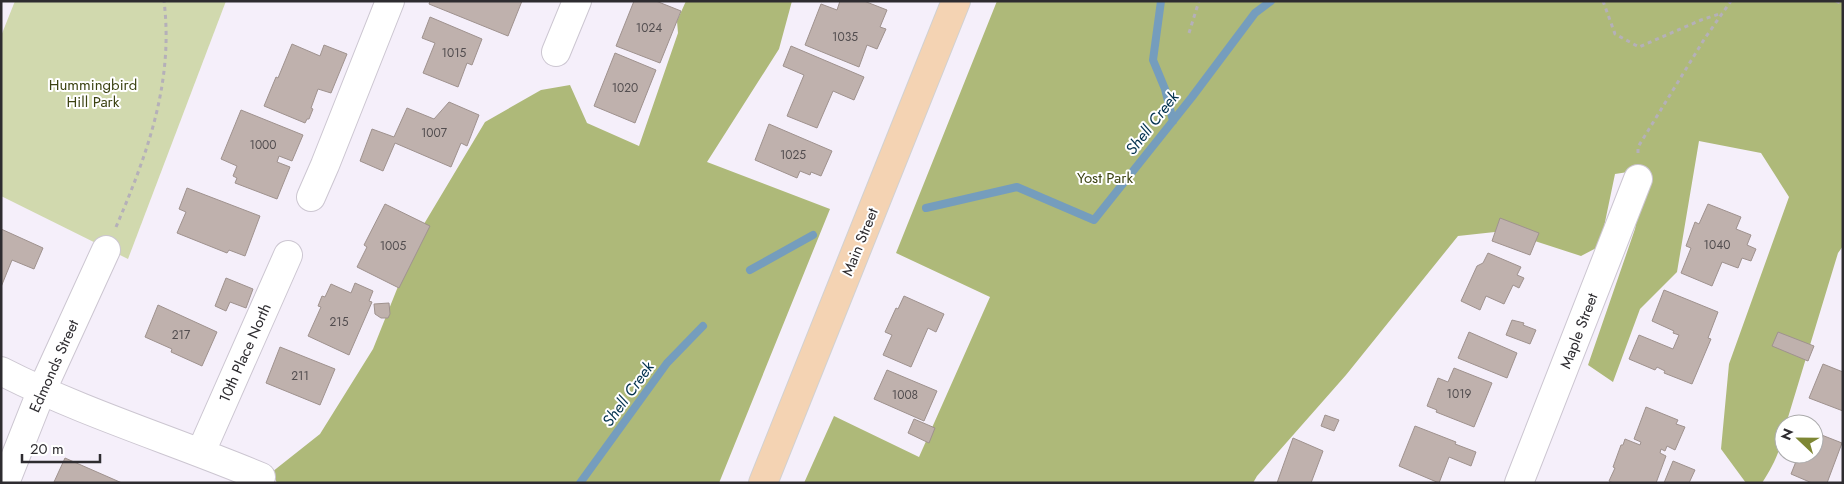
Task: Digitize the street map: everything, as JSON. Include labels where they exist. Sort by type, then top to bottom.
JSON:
[{"type":"main road","name":"Main Street","points":[[763,483],[956,1]]},
{"type":"street","points":[[311,197],[390,1]]},
{"type":"street","points":[[556,52],[577,1]]},
{"type":"street","name":"Maple Street","points":[[1519,483],[1638,179]]},
{"type":"street","name":"Edmonds Street","points":[[5,483],[42,392],[106,250]]},
{"type":"street","name":"10th Place North","points":[[201,452],[288,255]]},
{"type":"street","points":[[1,371],[42,392],[201,452],[261,477]]},
{"type":"path","points":[[106,250],[150,140],[164,81],[167,21],[164,1]]},
{"type":"path","points":[[1189,33],[1199,1]]},
{"type":"path","points":[[1603,1],[1615,34],[1639,47],[1723,12]]},
{"type":"path","points":[[1638,179],[1638,146],[1731,1]]},
{"type":"path","points":[[1836,1],[1843,4]]},
{"type":"green space","name":"Hummingbird Hill Park","points":[[15,1],[226,1],[128,259],[1,196],[1,36]]},
{"type":"green space","points":[[686,1],[792,1],[779,49],[707,162],[830,209],[719,483],[277,483],[272,472],[320,434],[373,349],[421,229],[485,122],[541,90],[570,85],[587,123],[639,146],[678,33],[677,21]]},
{"type":"green space","name":"Yost Park","points":[[997,1],[1843,1],[1843,246],[1838,253],[1789,414],[1774,414],[1774,462],[1762,483],[1746,483],[1721,449],[1729,364],[1789,197],[1761,153],[1699,141],[1677,272],[1640,309],[1613,382],[1588,365],[1635,229],[1647,169],[1615,174],[1600,246],[1581,256],[1504,231],[1458,236],[1346,375],[1257,476],[1253,483],[804,483],[834,416],[919,457],[990,297],[896,253]]},
{"type":"building","points":[[430,1],[522,1],[508,36],[429,4]]},
{"type":"building","points":[[634,1],[656,1],[681,11],[660,63],[616,46]]},
{"type":"building","points":[[840,1],[864,1],[887,10],[880,27],[886,29],[877,49],[867,45],[859,67],[805,45],[821,4],[837,10]]},
{"type":"building","points":[[430,17],[482,39],[472,65],[467,63],[458,87],[423,73],[435,43],[422,38]]},
{"type":"building","points":[[292,44],[320,56],[324,45],[347,54],[331,93],[318,89],[311,108],[313,109],[305,123],[264,106]]},
{"type":"building","points":[[791,46],[864,77],[854,100],[833,91],[817,128],[787,116],[804,75],[783,66]]},
{"type":"building","points":[[615,53],[656,70],[635,123],[594,106]]},
{"type":"building","points":[[449,102],[479,115],[467,146],[461,143],[451,167],[395,143],[383,171],[360,161],[372,129],[394,137],[407,108],[434,119]]},
{"type":"building","points":[[241,110],[303,135],[292,161],[279,156],[277,162],[290,167],[277,199],[235,183],[237,178],[233,176],[237,166],[221,159]]},
{"type":"building","points":[[769,124],[832,151],[821,176],[811,172],[810,175],[800,171],[797,178],[755,160]]},
{"type":"building","points":[[187,188],[260,216],[245,256],[229,250],[227,253],[177,233],[186,212],[179,209]]},
{"type":"building","points":[[385,204],[430,226],[399,288],[357,267],[367,247],[364,245]]},
{"type":"building","points":[[1708,204],[1741,217],[1736,229],[1751,235],[1747,245],[1756,249],[1751,261],[1742,258],[1738,268],[1722,262],[1712,286],[1681,273],[1691,248],[1686,246],[1695,222],[1699,224]]},
{"type":"building","points":[[1500,218],[1539,233],[1530,255],[1492,241]]},
{"type":"building","points":[[1,229],[43,248],[34,269],[12,260],[1,287]]},
{"type":"building","points":[[1488,253],[1521,267],[1517,275],[1524,278],[1519,288],[1513,285],[1504,304],[1486,296],[1480,310],[1461,301],[1477,266],[1483,263]]},
{"type":"building","points":[[226,278],[253,289],[246,308],[230,302],[226,311],[215,306]]},
{"type":"building","points":[[355,283],[373,291],[369,301],[372,302],[349,355],[308,336],[321,307],[318,306],[322,296],[325,297],[331,284],[351,293]]},
{"type":"building","points":[[1664,290],[1718,312],[1708,338],[1711,339],[1692,384],[1664,373],[1665,371],[1657,367],[1655,370],[1629,359],[1639,335],[1673,349],[1679,335],[1652,321]]},
{"type":"building","points":[[904,296],[944,314],[936,332],[928,328],[911,367],[883,355],[892,335],[885,332]]},
{"type":"building","points":[[389,303],[390,314],[388,318],[381,318],[375,314],[374,304]]},
{"type":"building","points":[[158,305],[217,332],[202,366],[171,352],[172,349],[145,337]]},
{"type":"building","points":[[1512,320],[1524,323],[1523,325],[1536,330],[1530,344],[1506,335]]},
{"type":"building","points":[[1469,332],[1517,353],[1507,378],[1458,358]]},
{"type":"building","points":[[1778,332],[1814,346],[1808,361],[1772,346]]},
{"type":"building","points":[[280,347],[335,369],[320,405],[266,383]]},
{"type":"building","points":[[1823,364],[1843,372],[1843,411],[1809,398]]},
{"type":"building","points":[[1454,368],[1492,383],[1474,427],[1436,412],[1437,410],[1427,406],[1438,378],[1448,382]]},
{"type":"building","points":[[887,370],[937,391],[924,421],[874,399]]},
{"type":"building","points":[[1646,407],[1678,420],[1676,424],[1685,427],[1675,450],[1667,446],[1665,451],[1661,449],[1660,453],[1666,456],[1656,483],[1613,483],[1609,481],[1615,468],[1613,467],[1621,445],[1623,445],[1625,439],[1640,445],[1641,442],[1634,439]]},
{"type":"building","points":[[1325,415],[1339,420],[1334,431],[1321,426]]},
{"type":"building","points":[[914,419],[935,428],[929,443],[908,433]]},
{"type":"building","points":[[1415,426],[1476,452],[1471,466],[1449,457],[1439,483],[1399,466]]},
{"type":"building","points":[[1824,436],[1842,443],[1827,483],[1812,483],[1791,474],[1795,464],[1824,464]]},
{"type":"building","points":[[1293,438],[1323,451],[1311,483],[1277,483]]},
{"type":"building","points":[[65,458],[122,483],[54,482]]},
{"type":"building","points":[[1673,461],[1695,470],[1689,483],[1664,483]]},
{"type":"waterway","points":[[1161,1],[1153,60],[1165,89],[1173,121]]},
{"type":"waterway","name":"Shell Creek","points":[[926,208],[1017,187],[1094,220],[1192,97],[1255,13],[1271,1]]},
{"type":"waterway","name":"Shell Creek","points":[[750,270],[813,235]]},
{"type":"waterway","name":"Shell Creek","points":[[580,483],[667,363],[703,326]]}]
